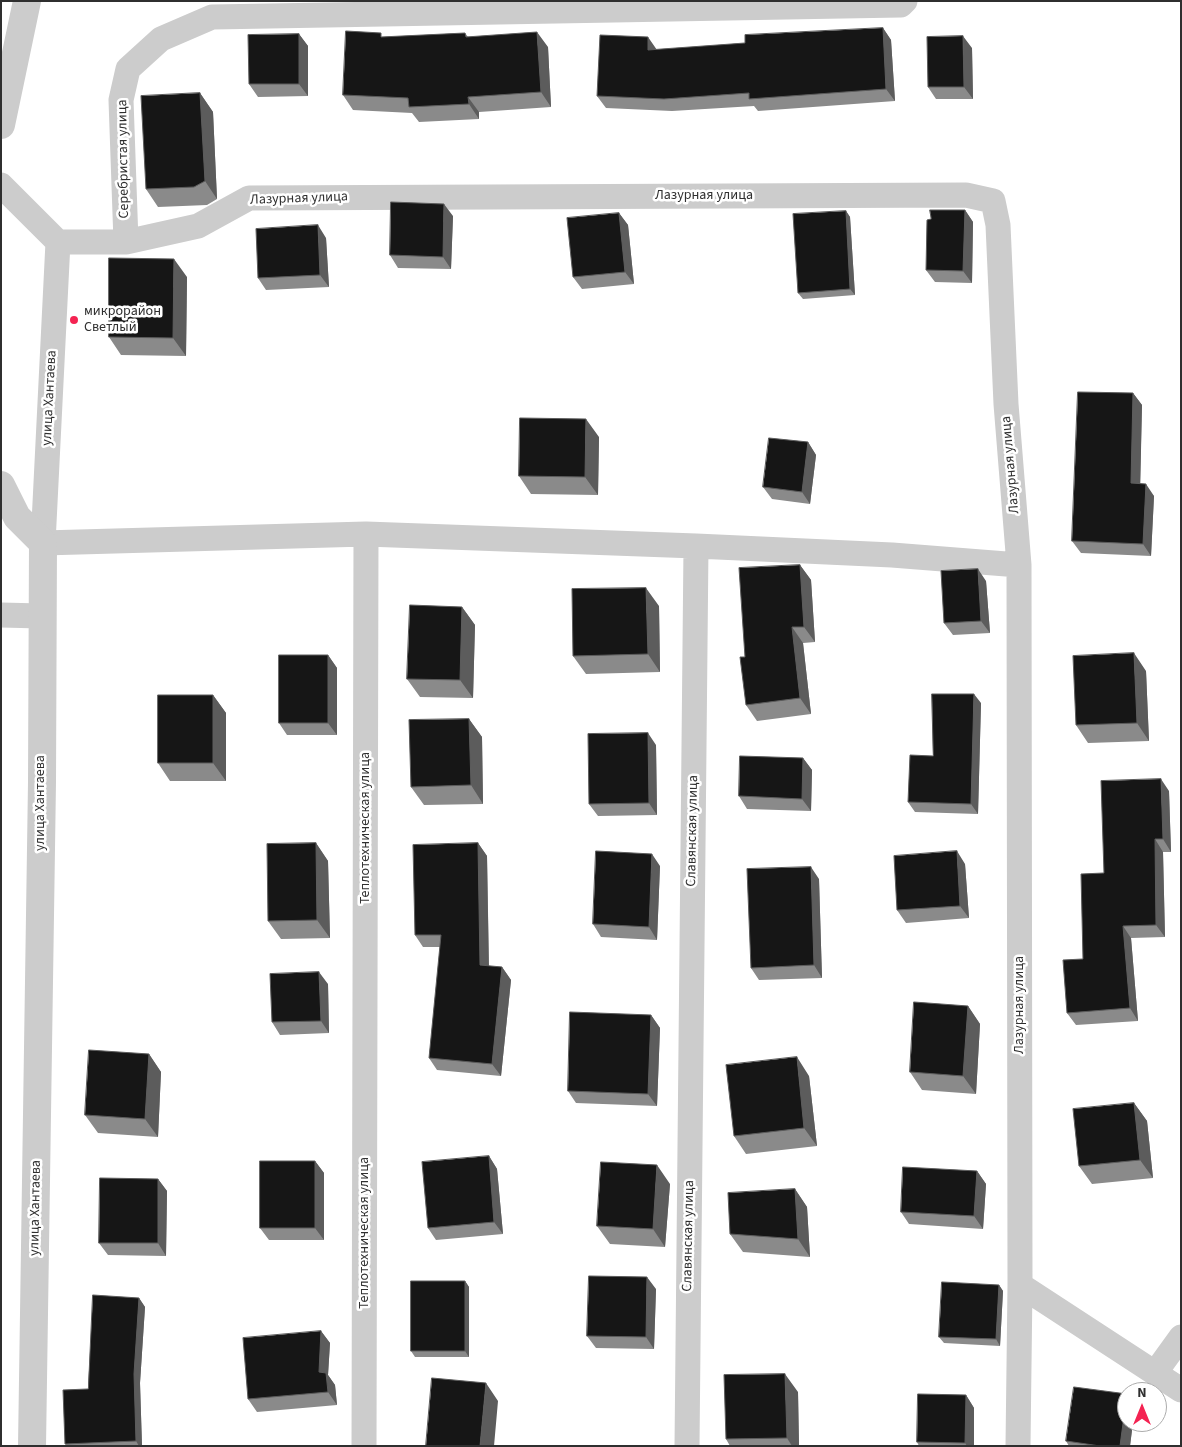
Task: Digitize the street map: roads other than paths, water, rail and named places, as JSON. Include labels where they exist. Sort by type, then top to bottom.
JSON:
[{"type":"street","points":[[1,125],[27,1]]},
{"type":"street","name":"Серебристая улица","points":[[126,242],[121,100],[128,69],[161,39],[212,18],[344,8],[901,5],[905,1]]},
{"type":"street","points":[[1,185],[58,242]]},
{"type":"street","name":"Лазурная улица","points":[[58,242],[126,242],[198,226],[249,198],[966,195],[993,201],[998,225],[1006,404],[1020,565],[1020,1285],[1018,1446]]},
{"type":"street","name":"улица Хантаева","points":[[32,1446],[42,782],[41,616],[58,242]]},
{"type":"street","points":[[1,485],[17,517],[43,543],[366,534],[696,546],[883,555],[1020,565]]},
{"type":"street","name":"Теплотехническая улица","points":[[364,1446],[366,534]]},
{"type":"street","name":"Славянская улица","points":[[687,1446],[696,546]]},
{"type":"street","points":[[1,615],[41,616]]},
{"type":"street","points":[[1020,1285],[1181,1390]]},
{"type":"street","points":[[1155,1373],[1181,1337]]},
{"type":"place","name":"микрорайон Светлый","points":[[74,320]]}]
